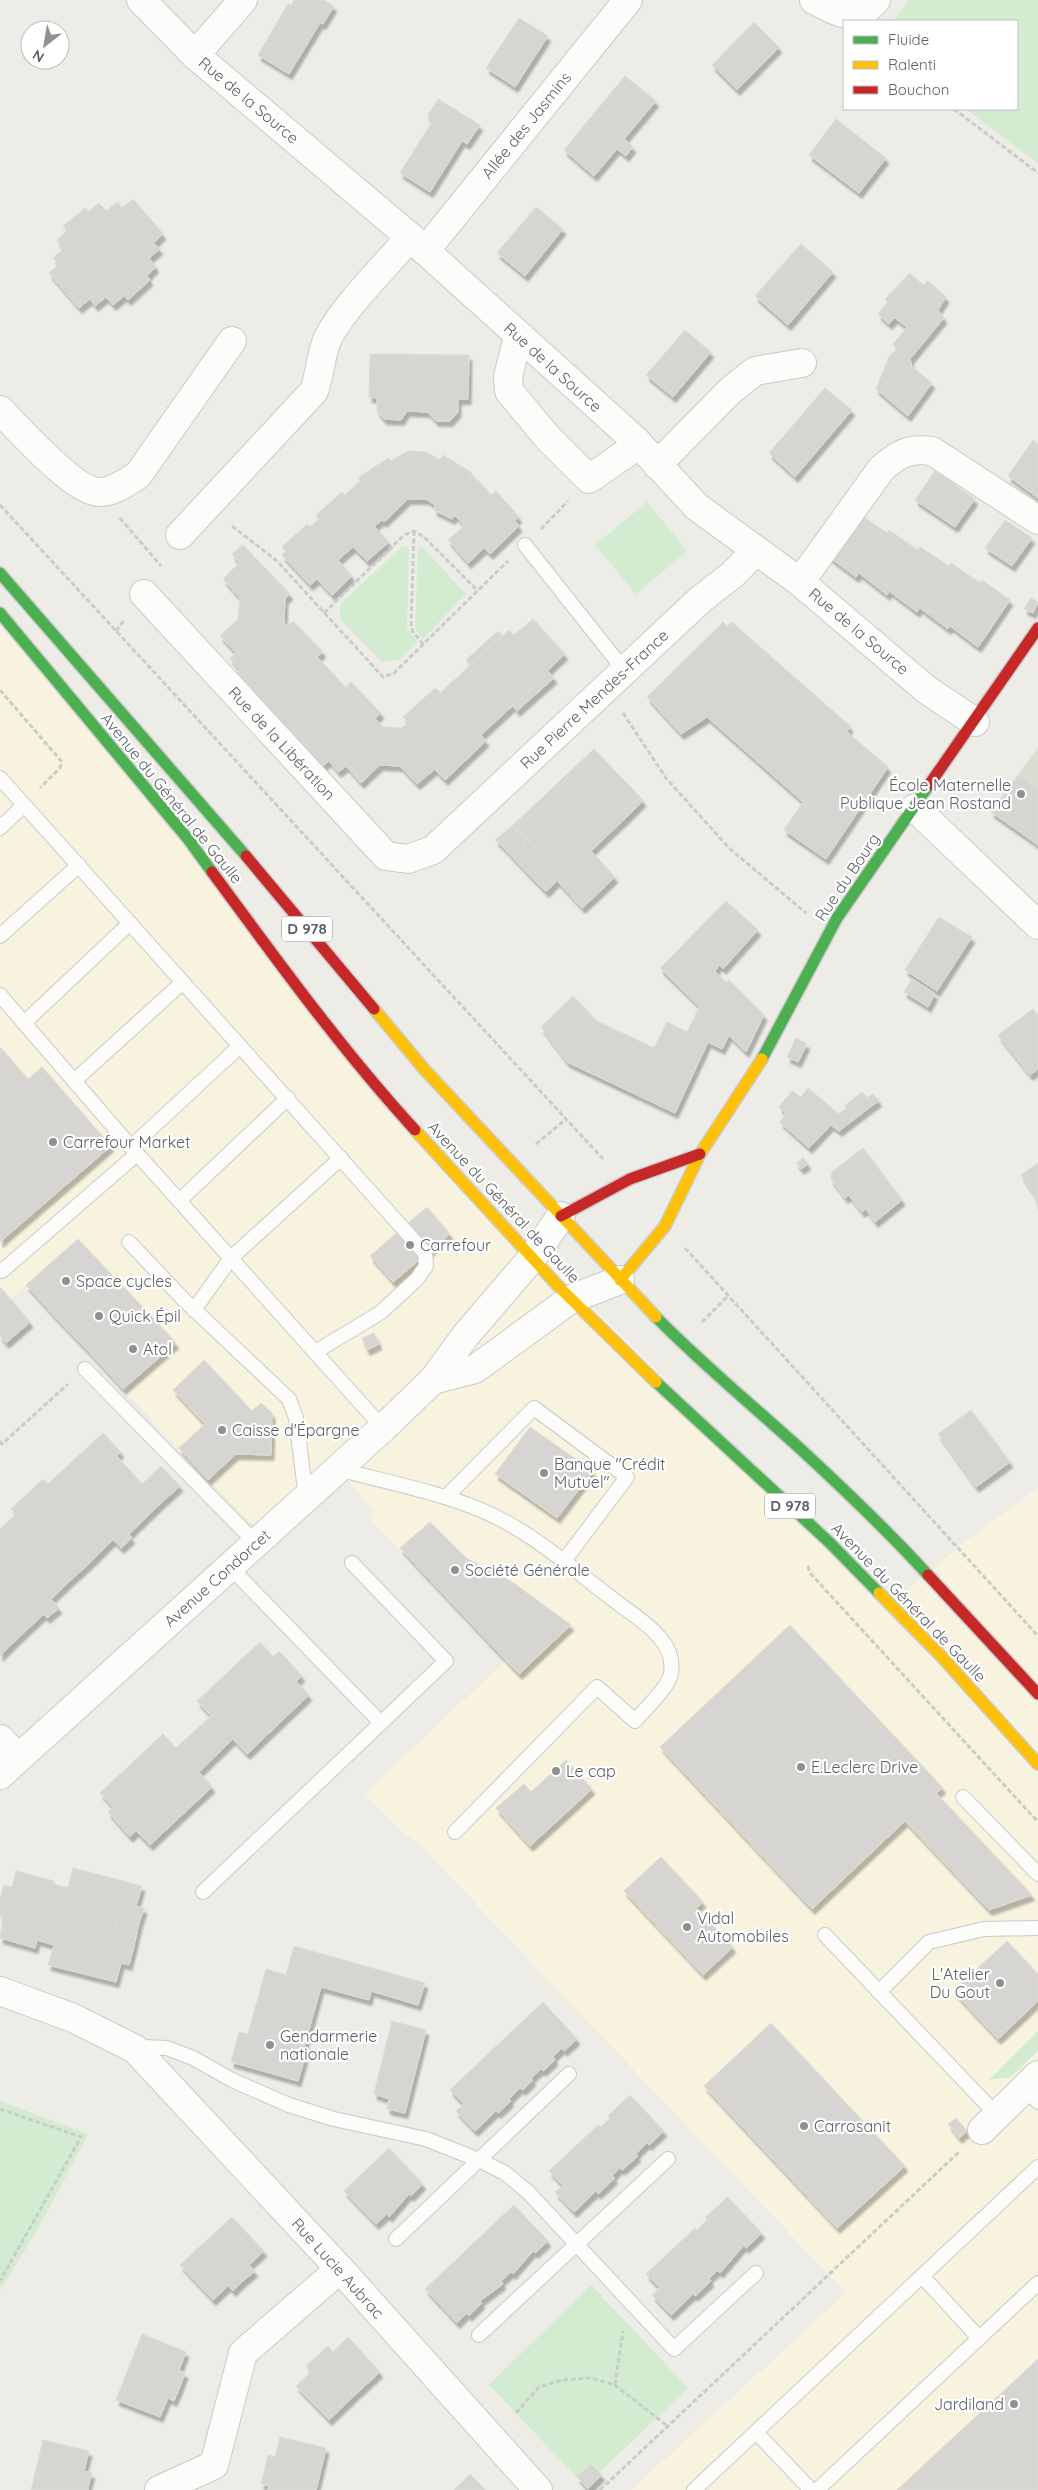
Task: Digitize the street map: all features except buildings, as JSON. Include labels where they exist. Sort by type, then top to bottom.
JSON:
[{"type":"main road","name":"Avenue du Général de Gaulle","points":[[0,572],[251,861],[424,1069],[681,1343],[807,1455],[898,1542],[1038,1694]]},
{"type":"main road","name":"Avenue du Général de Gaulle","points":[[0,614],[188,839],[296,987],[387,1100],[571,1299],[648,1375],[830,1542],[942,1658],[1038,1764]]},
{"type":"main road","name":"Rue du Bourg","points":[[620,1280],[665,1226],[700,1154],[756,1070],[831,928],[975,722],[1038,628]]},
{"type":"main road","points":[[561,1216],[624,1182],[700,1154]]},
{"type":"street","name":"Rue de la Source","points":[[141,0],[195,55],[417,244],[635,440],[697,508],[800,582],[927,690],[975,722]]},
{"type":"street","points":[[195,55],[243,0]]},
{"type":"street","name":"Allée des Jasmins","points":[[417,244],[628,0]]},
{"type":"street","points":[[814,0],[836,11],[854,15],[868,9],[876,0]]},
{"type":"street","points":[[180,535],[314,392],[319,379],[323,352],[329,336],[342,317],[417,244]]},
{"type":"street","points":[[518,336],[508,377],[509,391],[548,438],[590,479],[628,452],[635,440]]},
{"type":"street","points":[[0,410],[75,483],[99,493],[119,487],[138,475],[232,340]]},
{"type":"street","points":[[658,465],[730,391],[756,371],[802,363]]},
{"type":"street","points":[[800,582],[882,468],[897,455],[915,449],[932,451],[1038,520]]},
{"type":"street","name":"Rue Pierre Mendes-France","points":[[433,850],[615,678],[701,599],[732,575],[756,551]]},
{"type":"street","name":"Rue de la Libération","points":[[144,594],[386,856],[408,859],[433,850]]},
{"type":"street","points":[[915,808],[1038,925]]},
{"type":"street","name":"Avenue Condorcet","points":[[6,1757],[230,1567],[433,1380],[466,1335],[532,1258],[561,1216]]},
{"type":"street","name":"Avenue Condorcet","points":[[433,1380],[475,1369],[571,1299],[620,1280]]},
{"type":"street","points":[[0,1991],[73,2018],[135,2049]]},
{"type":"street","name":"Rue Lucie Aubrac","points":[[135,2049],[340,2268],[538,2490]]},
{"type":"street","points":[[989,2123],[1034,2089]]},
{"type":"street","points":[[159,2490],[214,2465],[242,2353],[340,2268]]},
{"type":"lane","points":[[525,545],[615,678]]},
{"type":"lane","points":[[0,778],[425,1253],[426,1266],[416,1279],[380,1313],[315,1352]]},
{"type":"lane","points":[[0,828],[24,805]]},
{"type":"lane","points":[[0,936],[79,865]]},
{"type":"lane","points":[[24,1023],[130,923]]},
{"type":"lane","points":[[74,1081],[183,982]]},
{"type":"lane","points":[[0,995],[134,1150],[383,1428]]},
{"type":"lane","points":[[2,1271],[134,1150],[240,1046]]},
{"type":"lane","points":[[179,1200],[288,1098]]},
{"type":"lane","points":[[194,1310],[231,1258],[342,1158]]},
{"type":"lane","points":[[129,1242],[194,1310],[288,1399],[296,1418],[306,1498]]},
{"type":"lane","points":[[85,1369],[256,1543]]},
{"type":"lane","points":[[446,1497],[534,1408],[627,1478],[564,1561]]},
{"type":"lane","points":[[338,1469],[446,1497],[482,1510],[517,1529],[564,1561],[660,1637],[671,1654],[672,1674],[659,1694],[635,1721],[597,1687],[455,1832]]},
{"type":"lane","points":[[203,1892],[446,1661],[352,1563]]},
{"type":"lane","points":[[230,1567],[381,1723]]},
{"type":"lane","points":[[963,1797],[1038,1874]]},
{"type":"lane","points":[[880,1992],[929,1942],[984,1929],[1038,1928]]},
{"type":"lane","points":[[825,1935],[880,1992],[989,2123]]},
{"type":"lane","points":[[135,2049],[144,2047],[167,2048],[193,2058],[232,2080],[289,2104],[342,2121],[426,2139],[479,2160],[505,2173],[528,2192],[674,2349],[756,2273]]},
{"type":"lane","points":[[396,2239],[569,2074]]},
{"type":"lane","points":[[479,2335],[668,2159]]},
{"type":"lane","points":[[694,2490],[1038,2167]]},
{"type":"lane","points":[[922,2276],[979,2338]]},
{"type":"lane","points":[[817,2490],[1038,2282]]},
{"type":"lane","points":[[756,2432],[811,2490]]},
{"type":"path","points":[[955,110],[1038,173]]},
{"type":"path","points":[[208,506],[277,561],[383,677],[394,673],[590,479]]},
{"type":"path","points":[[99,493],[161,566]]},
{"type":"path","points":[[0,505],[624,1182]]},
{"type":"path","points":[[324,613],[404,535],[414,531]]},
{"type":"path","points":[[414,531],[424,537],[478,590]]},
{"type":"path","points":[[414,531],[411,626],[413,632],[423,644]]},
{"type":"path","points":[[615,678],[666,778],[729,848],[803,911],[831,928]]},
{"type":"path","points":[[0,690],[62,762],[55,774],[24,805]]},
{"type":"path","points":[[665,1226],[1038,1636]]},
{"type":"path","points":[[0,1441],[2,1444],[85,1369]]},
{"type":"path","points":[[0,2109],[81,2137],[0,2281]]},
{"type":"path","points":[[600,2490],[666,2425],[989,2123]]},
{"type":"path","points":[[615,2385],[624,2321]]},
{"type":"path","points":[[516,2413],[539,2387],[562,2380],[591,2378],[615,2385],[666,2425]]},
{"type":"shaded area","points":[[0,607],[387,1100],[890,1604],[967,1540],[1038,1488],[1038,2490],[631,2490],[846,2293],[416,1841],[403,1833],[365,1794],[506,1660],[368,1517],[374,1511],[338,1469],[264,1536],[208,1480],[26,1286],[0,1307]]},
{"type":"shaded area","name":"École Maternelle Publique Jean Rostand","points":[[1038,747],[1038,845],[991,812]]},
{"type":"green space","points":[[909,0],[1038,0],[1038,163],[967,110],[1018,110],[1018,20],[894,20]]},
{"type":"green space","points":[[647,502],[687,551],[636,594],[595,545]]},
{"type":"green space","points":[[409,546],[407,629],[418,642],[400,659],[382,662],[340,619],[340,604],[402,547]]},
{"type":"green space","points":[[418,547],[422,547],[466,594],[423,639],[415,628]]},
{"type":"green space","points":[[1038,2031],[1038,2050],[1035,2054],[1011,2077],[989,2080]]},
{"type":"green space","points":[[0,2101],[88,2134],[40,2225],[0,2291]]},
{"type":"green space","points":[[591,2285],[688,2388],[600,2472],[591,2464],[577,2477],[489,2385]]},
{"type":"traffic: fast","points":[[0,573],[246,856]]},
{"type":"traffic: fast","points":[[0,613],[188,839],[212,872]]},
{"type":"traffic: fast","points":[[762,1059],[837,918],[929,785]]},
{"type":"traffic: fast","points":[[656,1317],[693,1353],[838,1484],[928,1575]]},
{"type":"traffic: fast","points":[[656,1382],[829,1542],[879,1593]]},
{"type":"traffic: slow","points":[[374,1009],[424,1069],[656,1317]]},
{"type":"traffic: slow","points":[[620,1280],[665,1226],[700,1154],[762,1059]]},
{"type":"traffic: slow","points":[[415,1130],[559,1287],[656,1382]]},
{"type":"traffic: slow","points":[[879,1593],[942,1657],[1038,1764]]},
{"type":"traffic: jam","points":[[929,785],[1038,628]]},
{"type":"traffic: jam","points":[[246,856],[374,1009]]},
{"type":"traffic: jam","points":[[212,872],[335,1036],[415,1130]]},
{"type":"traffic: jam","points":[[561,1216],[630,1179],[700,1154]]},
{"type":"traffic: jam","points":[[928,1575],[1038,1694]]},
{"type":"place","name":"École Maternelle Publique Jean Rostand","points":[[1021,794]]},
{"type":"place","name":"Carrefour Market","points":[[53,1142]]},
{"type":"place","name":"Carrefour","points":[[410,1245]]},
{"type":"place","name":"Space cycles","points":[[66,1281]]},
{"type":"place","name":"Quick Épil","points":[[99,1316]]},
{"type":"place","name":"Atol","points":[[133,1349]]},
{"type":"place","name":"Caisse d'Épargne","points":[[222,1430]]},
{"type":"place","name":"Banque \"Crédit Mutuel\"","points":[[544,1473]]},
{"type":"place","name":"Société Générale","points":[[455,1570]]},
{"type":"place","name":"E.Leclerc Drive","points":[[801,1767]]},
{"type":"place","name":"Le cap","points":[[556,1771]]},
{"type":"place","name":"Vidal Automobiles","points":[[687,1927]]},
{"type":"place","name":"L'Atelier Du Gout","points":[[1000,1983]]},
{"type":"place","name":"Gendarmerie nationale","points":[[270,2045]]},
{"type":"place","name":"Carrosanit","points":[[804,2126]]},
{"type":"place","name":"Jardiland","points":[[1014,2404]]}]
